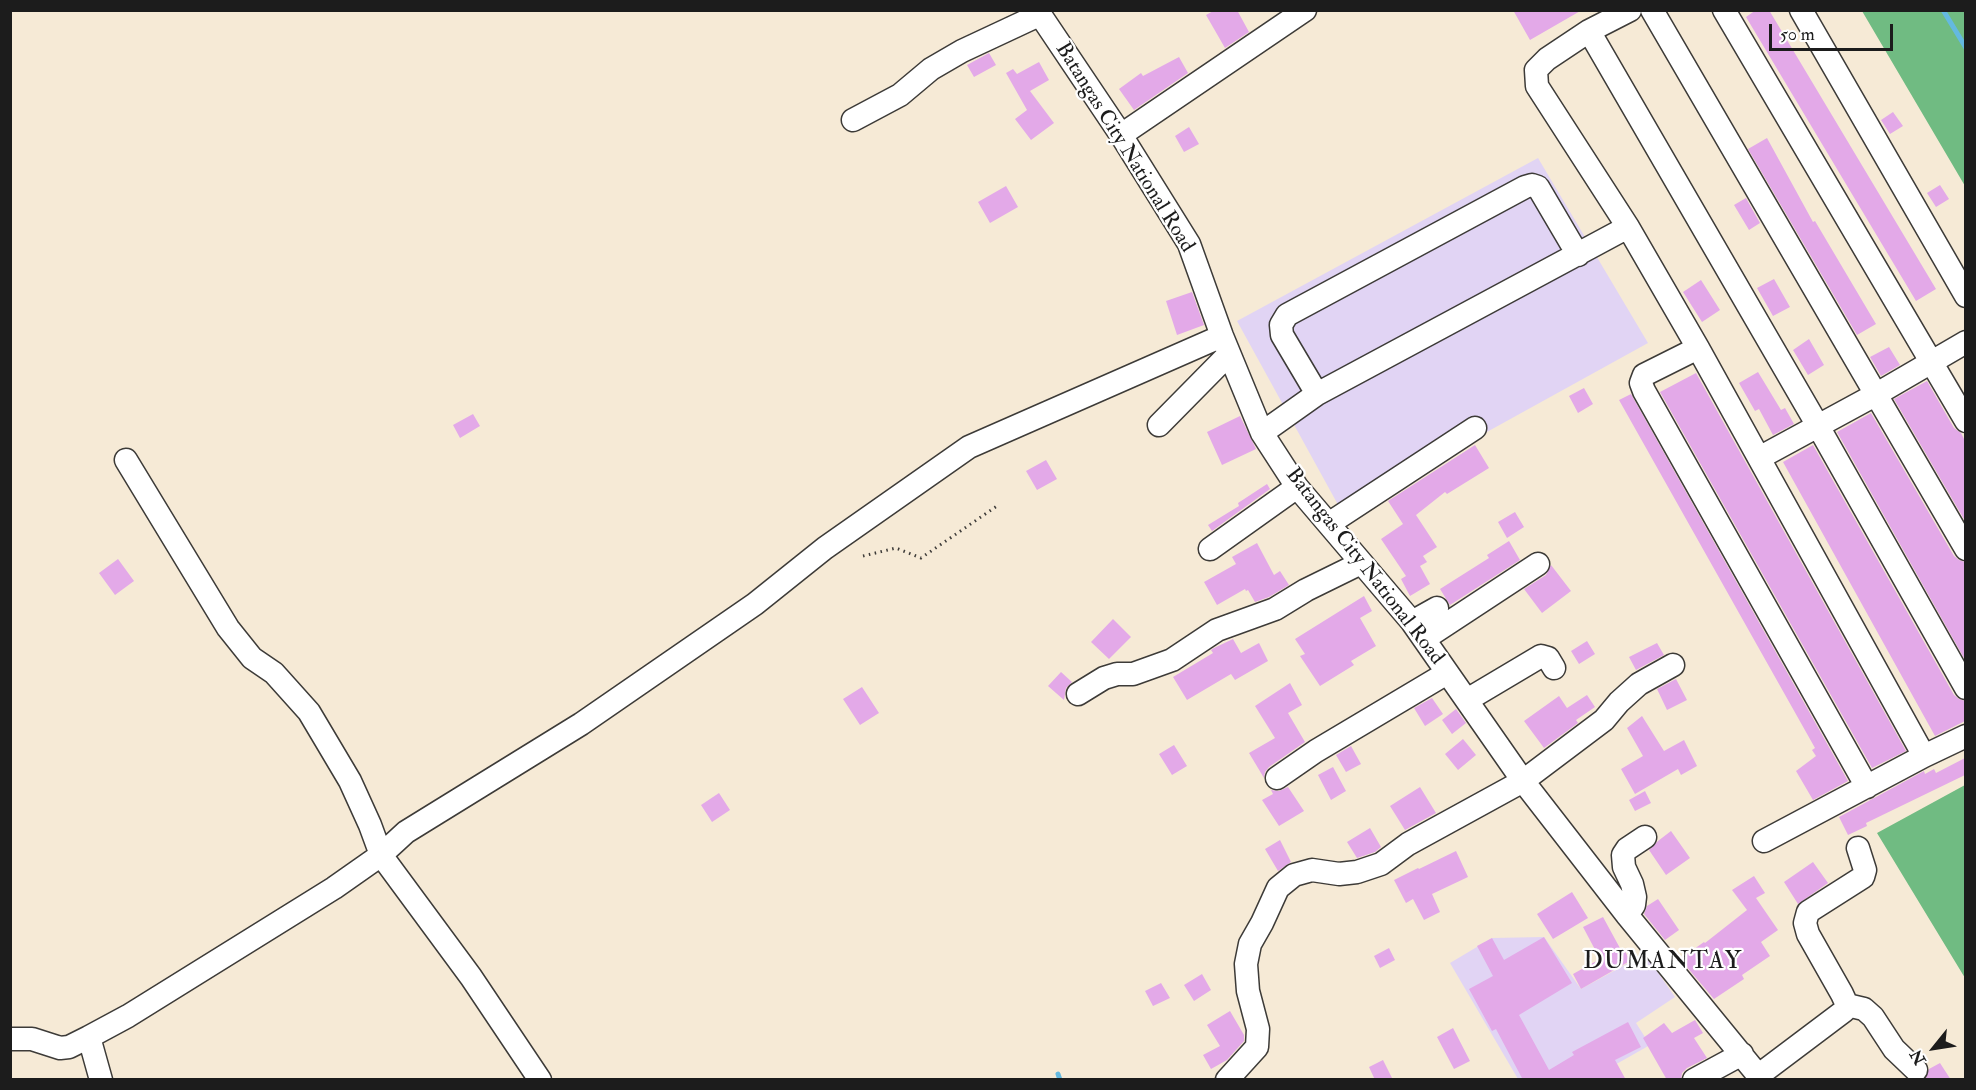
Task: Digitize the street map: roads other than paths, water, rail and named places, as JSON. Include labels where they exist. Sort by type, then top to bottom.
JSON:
[{"type":"street","points":[[1121,135],[1305,10]]},
{"type":"street","points":[[1630,10],[1589,31],[1547,59],[1536,70],[1537,86],[1628,227],[1698,348],[1924,756]]},
{"type":"street","points":[[1652,10],[1965,549]]},
{"type":"street","points":[[1724,10],[1965,420]]},
{"type":"street","points":[[1801,10],[1965,296]]},
{"type":"street","points":[[853,120],[900,95],[931,69],[962,51],[1038,13]]},
{"type":"street","name":"Batangas City National Road","points":[[1038,13],[1121,135],[1189,244],[1226,345],[1262,433],[1297,487],[1418,630],[1523,781],[1627,915],[1760,1077]]},
{"type":"street","points":[[1589,31],[1818,426],[1965,688]]},
{"type":"street","points":[[1317,394],[1282,335],[1281,324],[1287,315],[1525,187],[1532,185],[1538,187],[1578,255]]},
{"type":"street","points":[[1262,433],[1317,394],[1628,227]]},
{"type":"street","points":[[1759,458],[1875,395],[1965,342]]},
{"type":"street","points":[[1159,425],[1226,345]]},
{"type":"street","points":[[10,1039],[32,1039],[60,1048],[69,1047],[128,1016],[314,900],[381,855],[406,832],[580,724],[755,604],[825,548],[969,447],[1226,345]]},
{"type":"street","points":[[1698,348],[1644,375],[1641,383],[1644,391],[1867,787]]},
{"type":"street","points":[[1329,523],[1475,428]]},
{"type":"street","points":[[126,460],[228,628],[252,658],[274,673],[309,712],[351,781],[381,855],[471,977],[540,1080]]},
{"type":"street","points":[[1210,549],[1297,487]]},
{"type":"street","points":[[1078,694],[1104,678],[1117,674],[1133,674],[1172,660],[1217,630],[1275,609],[1306,590],[1361,563]]},
{"type":"street","points":[[1418,630],[1538,564]]},
{"type":"street","points":[[1418,630],[1437,608]]},
{"type":"street","points":[[1467,699],[1542,656],[1548,658],[1554,668]]},
{"type":"street","points":[[1227,1080],[1257,1047],[1258,1029],[1248,991],[1246,964],[1250,944],[1278,888],[1294,875],[1312,870],[1339,874],[1357,872],[1381,864],[1408,844],[1523,781],[1604,720],[1639,684],[1673,665]]},
{"type":"street","points":[[1278,778],[1316,751],[1447,673]]},
{"type":"street","points":[[1764,841],[1965,736]]},
{"type":"street","points":[[1627,915],[1634,905],[1635,897],[1624,867],[1623,855],[1627,849],[1645,837]]},
{"type":"street","points":[[1858,848],[1865,870],[1863,877],[1808,912],[1805,923],[1808,934],[1847,1005],[1864,1009],[1873,1017],[1894,1049],[1916,1070]]},
{"type":"street","points":[[1760,1077],[1844,1011],[1847,1005]]},
{"type":"street","points":[[89,1037],[98,1061],[101,1080]]},
{"type":"street","points":[[1694,1080],[1742,1054]]},
{"type":"waterway","points":[[1943,10],[1966,48]]},
{"type":"waterway","points":[[1058,1074],[1060,1080]]},
{"type":"district","name":"DUMANTAY","points":[[1663,963]]}]
